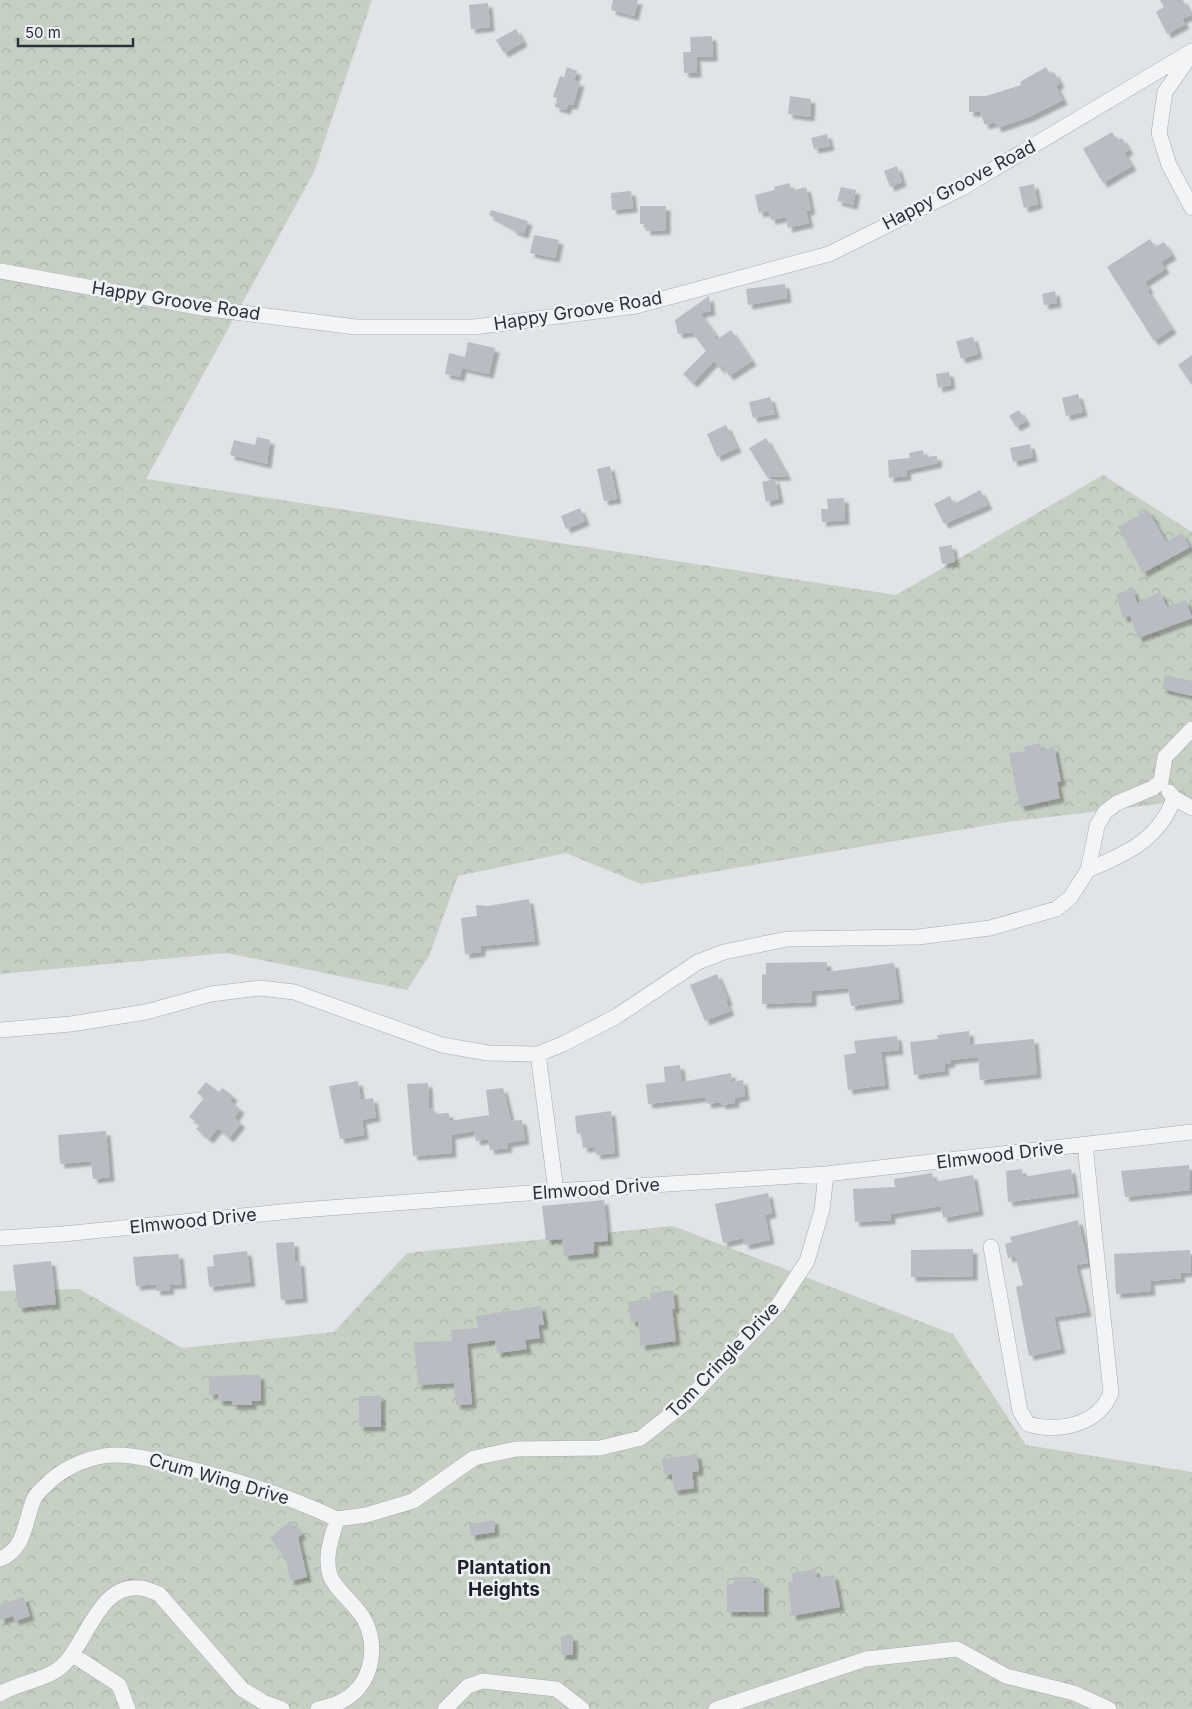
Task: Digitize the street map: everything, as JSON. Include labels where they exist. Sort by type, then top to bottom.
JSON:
[{"type":"street","points":[[1192,52],[1165,92],[1159,133],[1169,165],[1192,208]]},
{"type":"street","name":"Happy Groove Road","points":[[0,271],[203,308],[356,327],[474,327],[636,306],[829,254],[962,188],[1192,52]]},
{"type":"street","points":[[0,1030],[71,1024],[146,1012],[211,994],[260,988],[294,992],[399,1032],[442,1045],[488,1053],[538,1054],[617,1016],[698,962],[724,952],[787,939],[918,937],[990,928],[1056,909],[1070,898],[1088,870],[1097,826],[1105,812],[1117,803],[1153,788],[1161,781],[1165,757],[1192,729]]},
{"type":"street","points":[[1161,781],[1174,798],[1192,808]]},
{"type":"street","points":[[1088,870],[1111,860],[1157,831],[1168,816],[1174,798]]},
{"type":"street","points":[[538,1054],[556,1191]]},
{"type":"street","name":"Elmwood Drive","points":[[0,1238],[63,1234],[301,1210],[556,1191],[826,1174],[1192,1132]]},
{"type":"street","points":[[990,1247],[1020,1411],[1028,1424],[1044,1429],[1075,1424],[1092,1418],[1107,1402],[1111,1393],[1085,1145]]},
{"type":"street","name":"Tom Cringle Drive","points":[[336,1519],[366,1516],[413,1502],[474,1458],[516,1448],[600,1448],[641,1438],[685,1403],[779,1304],[807,1261],[822,1210],[826,1174]]},
{"type":"street","name":"Crum Wing Drive","points":[[0,1559],[10,1555],[19,1546],[34,1498],[53,1478],[73,1466],[104,1456],[136,1456],[234,1479],[303,1503],[336,1519]]},
{"type":"street","points":[[318,1709],[340,1702],[356,1691],[369,1670],[373,1656],[365,1621],[330,1577],[327,1558],[336,1519]]},
{"type":"street","points":[[0,1694],[37,1681],[57,1670],[73,1654],[100,1606],[126,1590],[140,1588],[159,1594],[242,1689],[262,1702],[282,1709]]},
{"type":"street","points":[[716,1709],[866,1659],[957,1649],[1006,1676],[1074,1693],[1109,1709]]},
{"type":"street","points":[[73,1654],[119,1685],[128,1709]]},
{"type":"street","points":[[445,1709],[468,1686],[483,1681],[556,1689],[582,1709]]},
{"type":"green space","points":[[0,0],[372,0],[314,172],[146,479],[896,595],[1103,475],[1192,532],[1192,800],[1007,822],[641,884],[566,853],[458,876],[429,956],[407,990],[227,953],[0,974]]},
{"type":"green space","points":[[673,1226],[953,1334],[1026,1445],[1192,1472],[1192,1709],[0,1709],[0,1291],[79,1289],[182,1348],[334,1332],[407,1253]]},
{"type":"building","points":[[613,0],[638,0],[634,16],[611,10]]},
{"type":"building","points":[[1160,0],[1183,0],[1191,15],[1182,19],[1185,24],[1167,34],[1156,12],[1164,7]]},
{"type":"building","points":[[488,3],[490,27],[471,29],[469,5]]},
{"type":"building","points":[[516,29],[523,42],[504,53],[496,40]]},
{"type":"building","points":[[712,36],[713,57],[696,57],[697,73],[684,73],[683,52],[691,52],[690,37]]},
{"type":"building","points":[[567,67],[577,71],[574,81],[580,82],[573,105],[568,104],[566,110],[555,107],[557,98],[553,97],[560,76],[564,77]]},
{"type":"building","points":[[1046,67],[1050,74],[1054,72],[1060,83],[1056,86],[1063,100],[1029,117],[997,128],[995,122],[985,125],[980,112],[969,112],[969,96],[986,96],[1021,85],[1020,82]]},
{"type":"building","points":[[790,96],[811,99],[810,117],[788,114]]},
{"type":"building","points":[[1112,132],[1117,141],[1122,138],[1129,150],[1124,153],[1132,166],[1103,183],[1083,149]]},
{"type":"building","points":[[827,134],[830,146],[814,149],[811,138]]},
{"type":"building","points":[[897,166],[902,182],[890,187],[884,171]]},
{"type":"building","points":[[790,183],[791,191],[806,187],[811,210],[806,211],[809,223],[788,228],[786,217],[771,220],[769,211],[759,213],[755,195],[775,190],[774,187]]},
{"type":"building","points":[[1034,184],[1038,204],[1024,208],[1019,187]]},
{"type":"building","points":[[841,187],[856,190],[853,205],[837,201]]},
{"type":"building","points":[[631,191],[633,208],[612,210],[611,193]]},
{"type":"building","points":[[640,206],[666,206],[666,230],[646,231],[646,224],[640,224]]},
{"type":"building","points":[[491,210],[528,221],[524,234],[512,230],[513,228],[489,215]]},
{"type":"building","points":[[534,235],[559,240],[555,258],[530,253]]},
{"type":"building","points":[[1150,239],[1155,247],[1164,242],[1172,255],[1161,262],[1165,269],[1145,282],[1149,289],[1147,290],[1172,329],[1154,341],[1107,267]]},
{"type":"building","points":[[785,284],[787,298],[748,305],[746,289]]},
{"type":"building","points":[[1055,291],[1057,303],[1044,305],[1042,294]]},
{"type":"building","points":[[709,296],[711,311],[700,313],[715,334],[716,340],[731,330],[752,361],[729,376],[720,361],[722,371],[714,361],[693,383],[683,374],[706,351],[692,332],[678,334],[675,320]]},
{"type":"building","points":[[973,337],[978,354],[961,359],[956,341]]},
{"type":"building","points":[[468,342],[495,348],[489,374],[462,368],[460,377],[445,374],[449,353],[465,357]]},
{"type":"building","points":[[1192,355],[1192,385],[1178,365]]},
{"type":"building","points":[[949,372],[951,385],[938,388],[936,374]]},
{"type":"building","points":[[1078,394],[1083,412],[1066,416],[1062,398]]},
{"type":"building","points":[[770,397],[775,414],[753,418],[749,402]]},
{"type":"building","points":[[1019,410],[1026,421],[1016,427],[1009,416]]},
{"type":"building","points":[[726,425],[737,448],[717,457],[707,434]]},
{"type":"building","points":[[257,437],[270,440],[267,464],[230,455],[234,440],[255,445]]},
{"type":"building","points":[[766,438],[787,476],[767,477],[749,448]]},
{"type":"building","points":[[1030,444],[1033,457],[1013,462],[1010,448]]},
{"type":"building","points":[[923,450],[924,457],[937,456],[938,463],[906,470],[907,476],[889,478],[888,460],[910,458],[909,453]]},
{"type":"building","points":[[610,466],[617,499],[604,501],[597,469]]},
{"type":"building","points":[[775,479],[779,499],[766,502],[762,482]]},
{"type":"building","points":[[980,490],[988,505],[944,524],[934,504],[950,496],[954,504]]},
{"type":"building","points":[[844,498],[845,520],[822,522],[821,509],[828,509],[827,499]]},
{"type":"building","points":[[580,508],[585,521],[566,529],[561,516]]},
{"type":"building","points":[[1148,510],[1166,542],[1182,533],[1190,547],[1143,573],[1118,527]]},
{"type":"building","points":[[952,545],[955,562],[942,564],[939,547]]},
{"type":"building","points":[[1133,589],[1137,603],[1160,592],[1167,607],[1186,600],[1192,618],[1138,638],[1130,616],[1123,618],[1116,594]]},
{"type":"building","points":[[1165,675],[1192,681],[1192,696],[1162,689]]},
{"type":"building","points":[[1040,743],[1041,750],[1054,747],[1061,782],[1057,782],[1060,798],[1020,807],[1009,754],[1025,751],[1024,747]]},
{"type":"building","points":[[529,899],[535,941],[481,946],[481,952],[465,954],[461,918],[477,916],[476,905],[488,906]]},
{"type":"building","points":[[827,962],[827,972],[894,963],[899,999],[851,1006],[848,988],[812,991],[812,1002],[762,1004],[762,975],[766,974],[766,963]]},
{"type":"building","points":[[717,974],[728,1000],[726,1002],[730,1011],[705,1021],[690,985]]},
{"type":"building","points":[[969,1031],[970,1045],[1034,1039],[1037,1074],[980,1080],[978,1057],[950,1060],[951,1063],[944,1064],[945,1071],[914,1075],[910,1042],[938,1039],[937,1035]]},
{"type":"building","points":[[897,1036],[899,1050],[881,1052],[885,1085],[848,1090],[844,1055],[856,1053],[854,1041]]},
{"type":"building","points":[[680,1065],[682,1082],[731,1073],[732,1082],[743,1080],[745,1096],[735,1098],[735,1103],[721,1105],[721,1102],[707,1104],[706,1097],[648,1104],[646,1084],[665,1082],[664,1067]]},
{"type":"building","points":[[358,1081],[361,1100],[373,1098],[376,1117],[362,1120],[364,1135],[340,1139],[329,1086]]},
{"type":"building","points":[[206,1082],[219,1092],[222,1088],[233,1096],[230,1101],[240,1109],[234,1118],[241,1123],[229,1138],[218,1128],[209,1139],[196,1129],[200,1125],[189,1117],[204,1098],[197,1093]]},
{"type":"building","points":[[428,1083],[429,1108],[433,1108],[433,1114],[449,1113],[449,1121],[489,1115],[486,1090],[503,1088],[511,1121],[522,1120],[525,1140],[507,1143],[508,1148],[490,1150],[488,1139],[476,1141],[474,1131],[451,1135],[452,1153],[413,1156],[407,1084]]},
{"type":"building","points":[[611,1111],[615,1153],[596,1155],[595,1147],[583,1148],[581,1133],[577,1134],[575,1116]]},
{"type":"building","points":[[106,1131],[110,1177],[93,1179],[91,1161],[60,1164],[58,1135]]},
{"type":"building","points":[[1189,1165],[1190,1190],[1125,1197],[1121,1171]]},
{"type":"building","points":[[1022,1169],[1023,1177],[1071,1169],[1075,1193],[1008,1202],[1006,1171]]},
{"type":"building","points":[[932,1173],[934,1182],[973,1175],[979,1211],[943,1218],[941,1206],[891,1214],[891,1220],[855,1222],[853,1189],[895,1187],[894,1179]]},
{"type":"building","points":[[768,1193],[772,1213],[765,1215],[770,1240],[745,1245],[743,1238],[723,1243],[715,1204]]},
{"type":"building","points":[[604,1200],[608,1241],[594,1242],[594,1253],[564,1256],[562,1239],[546,1240],[542,1206]]},
{"type":"building","points":[[1078,1220],[1088,1263],[1076,1265],[1087,1312],[1054,1317],[1061,1349],[1029,1356],[1016,1287],[1023,1285],[1015,1256],[1008,1258],[1005,1244],[1012,1242],[1010,1237]]},
{"type":"building","points":[[294,1242],[295,1262],[300,1261],[303,1298],[281,1300],[276,1243]]},
{"type":"building","points":[[973,1249],[973,1276],[911,1277],[911,1250]]},
{"type":"building","points":[[1190,1250],[1191,1272],[1180,1273],[1181,1278],[1150,1281],[1151,1291],[1116,1294],[1114,1254]]},
{"type":"building","points":[[247,1251],[251,1282],[209,1287],[207,1267],[214,1266],[213,1255]]},
{"type":"building","points":[[179,1254],[182,1284],[169,1285],[170,1290],[156,1291],[156,1284],[136,1286],[133,1257]]},
{"type":"building","points":[[51,1261],[56,1304],[18,1308],[13,1265]]},
{"type":"building","points":[[673,1290],[675,1309],[672,1309],[676,1341],[641,1346],[638,1321],[631,1322],[628,1302],[651,1299],[650,1293]]},
{"type":"building","points":[[541,1306],[544,1325],[538,1325],[540,1338],[525,1340],[527,1349],[497,1353],[495,1340],[467,1344],[472,1404],[456,1405],[454,1383],[418,1385],[414,1342],[452,1341],[451,1330],[478,1328],[476,1316]]},
{"type":"building","points":[[260,1375],[261,1401],[252,1401],[252,1405],[232,1405],[232,1401],[218,1401],[218,1394],[209,1395],[209,1376]]},
{"type":"building","points":[[359,1396],[381,1396],[381,1427],[359,1427]]},
{"type":"building","points":[[697,1454],[699,1471],[692,1472],[694,1488],[674,1491],[672,1474],[664,1475],[662,1459]]},
{"type":"building","points":[[494,1520],[495,1532],[471,1536],[469,1524]]},
{"type":"building","points":[[290,1521],[302,1534],[298,1537],[307,1577],[290,1581],[286,1558],[270,1538]]},
{"type":"building","points":[[815,1569],[817,1578],[834,1575],[840,1607],[792,1616],[788,1582],[793,1581],[792,1573]]},
{"type":"building","points":[[734,1577],[753,1577],[753,1583],[764,1583],[764,1612],[727,1612],[727,1584],[734,1584]]},
{"type":"building","points":[[24,1597],[30,1616],[15,1621],[13,1616],[0,1620],[0,1605]]},
{"type":"building","points":[[561,1636],[573,1636],[573,1655],[561,1655]]},
{"type":"district","name":"Plantation Heights","points":[[504,1578]]}]
